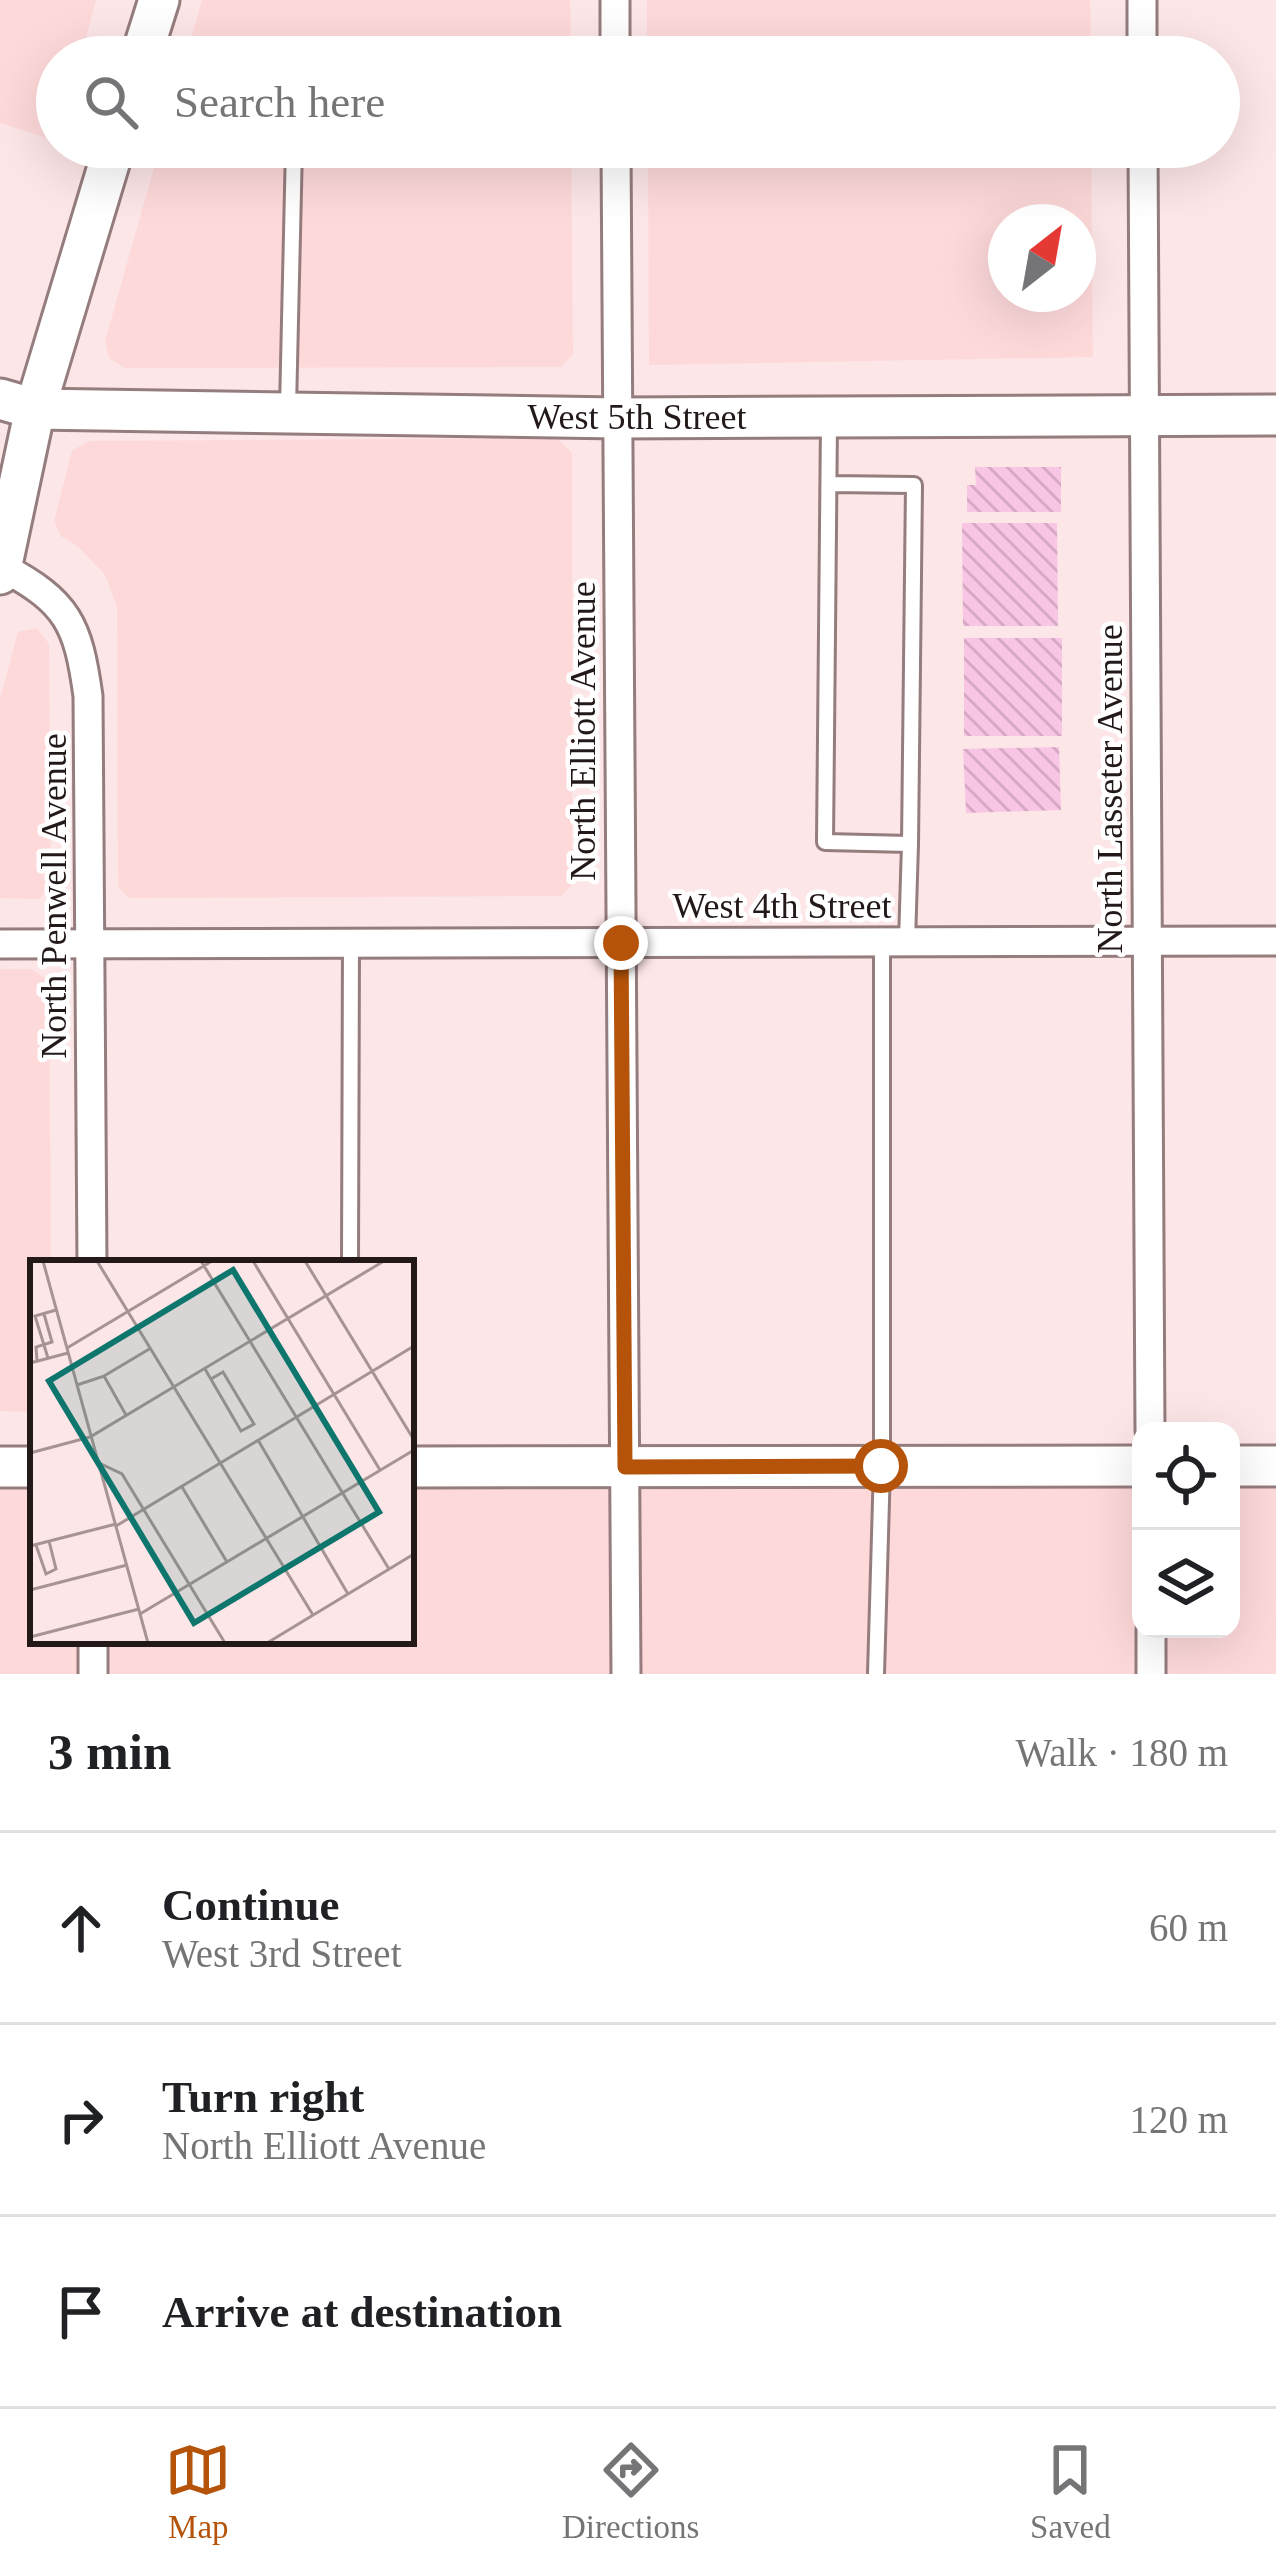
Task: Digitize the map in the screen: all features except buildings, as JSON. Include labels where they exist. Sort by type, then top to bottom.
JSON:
[{"type":"street","points":[[148,36],[159,0]]},
{"type":"street","points":[[614,0],[615,36]]},
{"type":"street","points":[[1142,0],[1142,36]]},
{"type":"street","points":[[1,571],[18,404],[106,168]]},
{"type":"street","name":"North Elliott Avenue","points":[[616,168],[626,1674]]},
{"type":"street","name":"North Lasseter Avenue","points":[[1143,168],[1150,1422]]},
{"type":"street","name":"West 5th Street","points":[[18,404],[618,418],[1276,416]]},
{"type":"street","name":"North Penwell Avenue","points":[[1,571],[38,586],[59,604],[81,644],[88,696],[92,1260]]},
{"type":"street","name":"West 4th Street","points":[[0,944],[1276,941]]},
{"type":"street","points":[[414,1467],[1132,1466]]},
{"type":"street","points":[[1240,1466],[1276,1466]]},
{"type":"street","points":[[0,1468],[30,1467]]},
{"type":"street","points":[[1151,1638],[1151,1674]]},
{"type":"lane","points":[[288,413],[294,168]]},
{"type":"lane","points":[[829,417],[825,842],[910,844]]},
{"type":"lane","points":[[829,484],[914,485],[910,844],[894,942],[876,1674]]},
{"type":"lane","points":[[350,1260],[351,943]]},
{"type":"shaded area","points":[[0,0],[96,0],[87,36],[36,36],[36,134],[0,123]]},
{"type":"shaded area","points":[[202,0],[570,0],[571,36],[192,36]]},
{"type":"shaded area","points":[[647,0],[1090,0],[1091,36],[647,36]]},
{"type":"shaded area","points":[[154,168],[571,168],[573,354],[561,367],[125,368],[109,358],[105,341]]},
{"type":"shaded area","points":[[648,168],[1091,168],[1092,204],[988,204],[988,312],[1093,312],[1093,357],[649,365]]},
{"type":"shaded area","points":[[556,438],[572,453],[572,885],[561,896],[129,898],[118,887],[117,607],[105,575],[79,547],[61,536],[54,521],[72,451],[88,441]]},
{"type":"shaded area","points":[[37,628],[49,644],[51,886],[39,899],[0,898],[0,700],[18,632]]},
{"type":"shaded area","points":[[0,969],[32,969],[49,981],[51,1260],[30,1260],[30,1412],[0,1411]]},
{"type":"shaded area","points":[[0,1456],[30,1457],[30,1644],[414,1644],[414,1463],[1132,1459],[1132,1638],[1240,1638],[1240,1458],[1276,1457],[1276,1674],[0,1674]]},
{"type":"route","points":[[621,943],[625,1467],[881,1466]]}]
